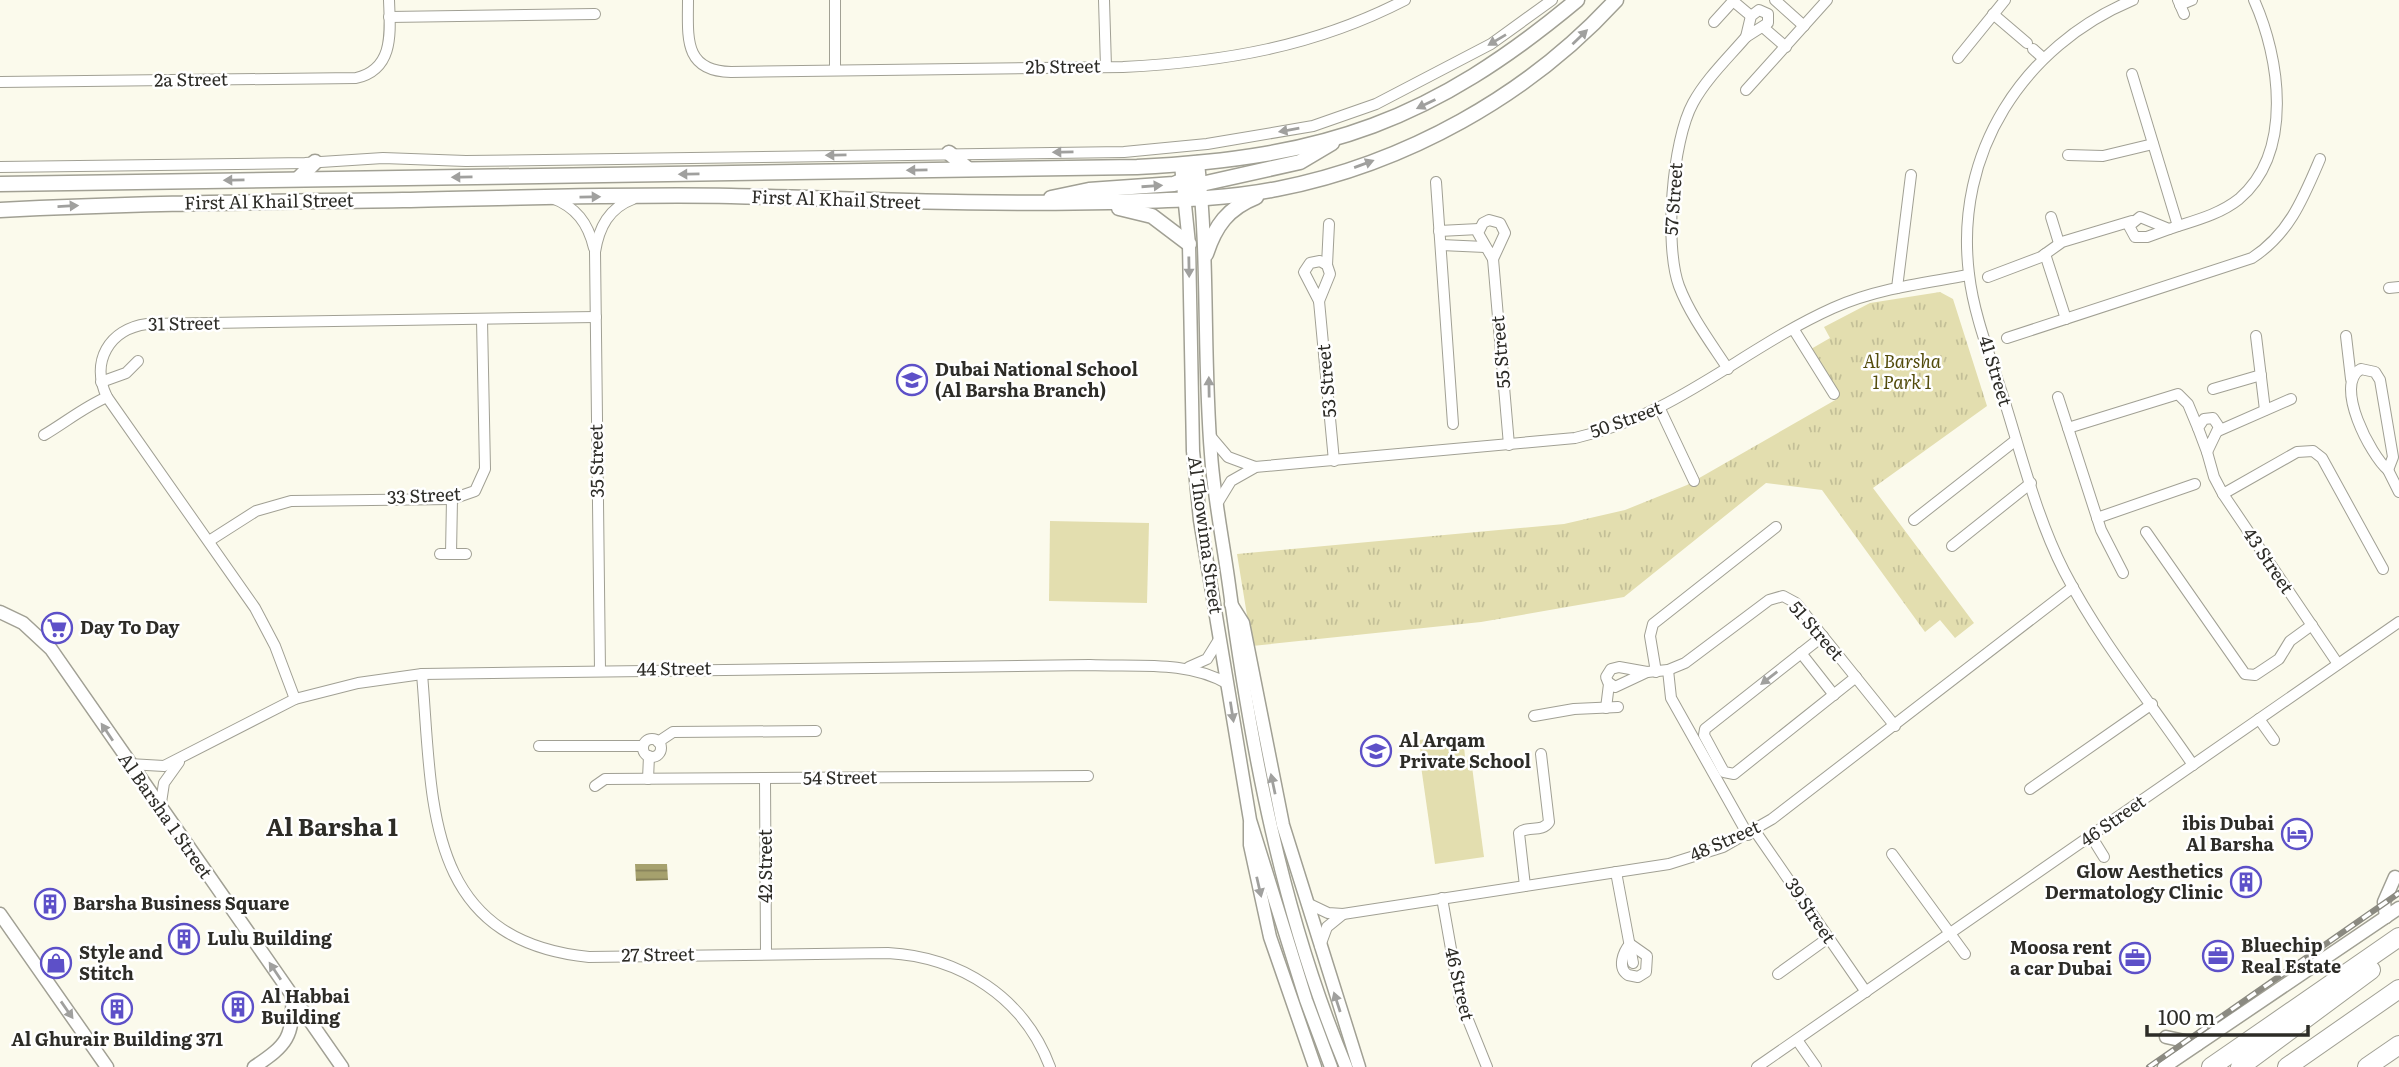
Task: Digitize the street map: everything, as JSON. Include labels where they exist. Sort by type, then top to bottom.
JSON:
[{"type":"highway","points":[[2211,1067],[2399,937]]},
{"type":"highway","points":[[2240,1067],[2399,950]]},
{"type":"highway","points":[[2287,1067],[2399,989]]},
{"type":"highway","points":[[2367,1067],[2399,1045]]},
{"type":"main road","name":"First Al Khail Street","points":[[0,184],[1181,165],[1265,155],[1336,140],[1420,107],[1472,79],[1521,46],[1577,0]]},
{"type":"main road","points":[[1206,254],[1220,222],[1235,207],[1276,189],[1370,162],[1465,118],[1555,59],[1616,0]]},
{"type":"main road","points":[[1201,191],[1300,162],[1320,153],[1336,140]]},
{"type":"main road","points":[[949,153],[968,169]]},
{"type":"main road","points":[[298,179],[315,162]]},
{"type":"main road","points":[[1037,204],[1076,192],[1167,185],[1183,181],[1192,174],[1198,163]]},
{"type":"main road","points":[[1185,199],[1189,190],[1276,189]]},
{"type":"main road","name":"First Al Khail Street","points":[[0,209],[109,204],[640,196],[1037,204],[1185,199]]},
{"type":"main road","points":[[1072,203],[1145,213],[1189,244]]},
{"type":"street","points":[[389,0],[389,17],[595,14]]},
{"type":"street","name":"2b Street","points":[[688,0],[689,46],[695,58],[711,69],[1106,67],[1178,63],[1289,46],[1345,28],[1405,0]]},
{"type":"street","points":[[835,0],[835,69]]},
{"type":"street","points":[[1104,0],[1106,67]]},
{"type":"street","points":[[0,167],[315,162],[383,158],[466,161],[1144,151],[1313,126],[1396,94],[1498,40],[1552,0]]},
{"type":"street","points":[[1775,0],[1804,26]]},
{"type":"street","points":[[1746,90],[1828,0]]},
{"type":"street","points":[[1958,58],[2005,0]]},
{"type":"street","name":"41 Street","points":[[2133,0],[2084,26],[2043,58],[2008,99],[1979,162],[1968,216],[1969,275],[1974,303],[2048,535],[2073,587],[2193,765]]},
{"type":"street","points":[[2181,6],[2192,0]]},
{"type":"street","points":[[2132,221],[2130,231],[2138,238],[2213,214],[2233,203],[2250,187],[2265,160],[2275,116],[2276,81],[2266,28],[2254,0]]},
{"type":"street","points":[[1714,22],[1734,1],[1751,16]]},
{"type":"street","points":[[1756,11],[1765,12],[1769,20],[1764,28],[1746,37],[1751,16],[1756,11]]},
{"type":"street","points":[[1993,14],[2043,58]]},
{"type":"street","name":"2a Street","points":[[0,82],[356,78],[379,65],[389,43],[389,17]]},
{"type":"street","points":[[1764,28],[1786,47]]},
{"type":"street","name":"57 Street","points":[[1728,369],[1679,287],[1672,257],[1671,225],[1679,144],[1688,114],[1697,96],[1746,37]]},
{"type":"street","points":[[2132,74],[2174,227]]},
{"type":"street","points":[[2068,155],[2103,156],[2153,145]]},
{"type":"street","points":[[2007,338],[2252,258],[2274,241],[2293,219],[2320,159]]},
{"type":"street","name":"Al Thowima Street","points":[[1198,163],[1206,254],[1210,435],[1231,604],[1262,792],[1297,923],[1346,1067]]},
{"type":"street","name":"Al Thowima Street","points":[[1181,165],[1189,244],[1194,474],[1250,820],[1331,1067]]},
{"type":"street","points":[[1897,288],[1911,175]]},
{"type":"street","points":[[1436,182],[1453,424]]},
{"type":"street","name":"35 Street","points":[[600,670],[595,252],[599,232],[609,215],[625,202],[640,196]]},
{"type":"street","name":"35 Street","points":[[549,198],[566,205],[580,216],[589,230],[595,252]]},
{"type":"street","points":[[2050,217],[2059,243]]},
{"type":"street","points":[[1988,277],[2045,254],[2059,243],[2132,221],[2144,218],[2174,227]]},
{"type":"street","points":[[1493,220],[1504,229],[1504,240],[1493,259],[1479,237],[1479,229],[1483,223],[1493,220]]},
{"type":"street","points":[[1320,301],[1330,274],[1326,265],[1329,225]]},
{"type":"street","points":[[1440,231],[1479,229]]},
{"type":"street","points":[[1441,245],[1485,247]]},
{"type":"street","points":[[2045,254],[2066,319]]},
{"type":"street","name":"55 Street","points":[[1493,259],[1509,445]]},
{"type":"street","points":[[1320,301],[1304,272],[1313,262],[1326,265]]},
{"type":"street","name":"50 Street","points":[[1210,435],[1228,457],[1255,467],[1509,445],[1592,434],[1660,409],[1794,330],[1849,302],[1897,288],[1969,275]]},
{"type":"street","name":"53 Street","points":[[1320,301],[1334,461]]},
{"type":"street","name":"31 Street","points":[[101,382],[101,362],[109,343],[126,329],[136,326],[596,317]]},
{"type":"street","name":"33 Street","points":[[209,541],[256,511],[291,501],[452,499],[475,491],[484,477],[482,320]]},
{"type":"street","points":[[1794,330],[1834,394]]},
{"type":"street","points":[[2256,336],[2265,410]]},
{"type":"street","points":[[2346,336],[2355,414],[2399,492]]},
{"type":"street","points":[[138,361],[126,373],[101,382],[107,397],[262,621],[295,699]]},
{"type":"street","points":[[2351,379],[2357,371],[2366,369],[2375,372],[2380,380],[2393,457],[2389,470]]},
{"type":"street","points":[[2213,389],[2260,375]]},
{"type":"street","name":"43 Street","points":[[2068,428],[2175,394],[2182,395],[2190,420],[2198,430],[2214,477],[2223,494],[2339,664]]},
{"type":"street","points":[[44,435],[73,418],[84,407],[107,397]]},
{"type":"street","points":[[2058,397],[2097,518],[2123,573]]},
{"type":"street","points":[[2218,431],[2291,399]]},
{"type":"street","points":[[1660,409],[1695,481]]},
{"type":"street","points":[[2198,430],[2201,421],[2210,417],[2218,421],[2218,431],[2207,453]]},
{"type":"street","points":[[1914,520],[2016,440]]},
{"type":"street","points":[[2223,494],[2297,452],[2313,451],[2322,458],[2382,569]]},
{"type":"street","points":[[1217,504],[1231,481],[1255,467]]},
{"type":"street","points":[[1952,546],[2031,483]]},
{"type":"street","points":[[2097,518],[2194,484]]},
{"type":"street","points":[[452,499],[446,554],[466,554]]},
{"type":"street","points":[[1651,672],[1650,636],[1653,624],[1776,527]]},
{"type":"street","points":[[2146,532],[2245,674],[2255,675],[2280,659],[2290,641],[2312,625]]},
{"type":"street","name":"48 Street","points":[[1307,904],[1328,913],[1343,914],[1616,872],[1683,860],[1752,833],[2073,587]]},
{"type":"street","name":"51 Street","points":[[1651,672],[1668,670],[1692,659],[1778,596],[1796,603],[1895,726]]},
{"type":"street","name":"Al Thowima Street","points":[[1231,604],[1243,623],[1274,788],[1320,947],[1359,1067]]},
{"type":"street","name":"Al Barsha 1 Street","points":[[0,612],[23,624],[51,649],[128,764],[342,1067]]},
{"type":"street","name":"46 Street","points":[[1757,1067],[2399,622]]},
{"type":"street","points":[[1823,636],[1705,729],[1704,735],[1724,772],[1732,775],[1856,677]]},
{"type":"street","points":[[1185,668],[1207,659],[1220,637]]},
{"type":"street","points":[[1801,653],[1834,695]]},
{"type":"street","name":"44 Street","points":[[128,764],[159,767],[181,759],[234,728],[295,699],[358,683],[422,674],[993,665],[1185,668],[1209,673],[1228,684]]},
{"type":"street","points":[[1606,708],[1609,684],[1606,677],[1613,668],[1651,672]]},
{"type":"street","name":"39 Street","points":[[1668,670],[1671,698],[1752,833],[1866,992]]},
{"type":"street","points":[[1609,684],[1621,687],[1651,672]]},
{"type":"street","name":"27 Street","points":[[422,674],[438,837],[459,884],[493,922],[538,947],[589,957],[766,953],[912,954],[959,969],[981,981],[1015,1010],[1029,1027],[1050,1067]]},
{"type":"street","points":[[2029,789],[2152,704]]},
{"type":"street","points":[[1535,716],[1577,708],[1618,707]]},
{"type":"street","points":[[2259,719],[2274,740]]},
{"type":"street","points":[[540,746],[649,753],[660,750],[658,742],[670,733],[816,732]]},
{"type":"street","points":[[649,753],[651,779]]},
{"type":"street","points":[[1525,886],[1519,833],[1544,828],[1550,820],[1541,754]]},
{"type":"street","name":"44 Street","points":[[160,809],[164,783],[181,759]]},
{"type":"street","name":"54 Street","points":[[595,786],[603,779],[1088,776]]},
{"type":"street","name":"42 Street","points":[[765,779],[766,953]]},
{"type":"street","name":"Al Thowima Street","points":[[1250,820],[1250,845],[1270,937],[1315,1067]]},
{"type":"street","points":[[2091,836],[2104,858]]},
{"type":"street","points":[[1892,854],[1965,954]]},
{"type":"street","points":[[1616,872],[1633,962]]},
{"type":"street","points":[[2386,917],[2384,902],[2395,877]]},
{"type":"street","name":"46 Street","points":[[1442,898],[1460,1000],[1487,1067]]},
{"type":"street","points":[[2164,1067],[2399,908]]},
{"type":"street","points":[[0,914],[107,1067]]},
{"type":"street","points":[[1320,947],[1327,927],[1343,914]]},
{"type":"street","points":[[1778,974],[1828,938]]},
{"type":"street","points":[[254,1067],[286,1041],[293,1021],[292,995]]},
{"type":"street","points":[[2166,1037],[2198,1044]]},
{"type":"street","points":[[1797,1040],[1816,1067]]},
{"type":"green space","name":"Al Barsha 1 Park 1","points":[[1940,292],[1953,299],[1987,406],[1873,488],[1974,623],[1955,638],[1940,620],[1925,632],[1822,490],[1766,483],[1624,597],[1481,622],[1252,646],[1237,554],[1564,524],[1625,510],[1687,485],[1837,399],[1811,349],[1830,338],[1824,327],[1870,303]]},
{"type":"green space","points":[[1050,521],[1149,523],[1147,603],[1049,601]]},
{"type":"green space","points":[[1463,735],[1465,757],[1422,763],[1419,740]]},
{"type":"green space","points":[[1471,759],[1484,857],[1435,864],[1421,766]]},
{"type":"shaded area","points":[[635,864],[667,864],[668,880],[636,881]]},
{"type":"railway","points":[[2149,1067],[2399,893]]},
{"type":"place","name":"Dubai National School (Al Barsha Branch)","points":[[912,380]]},
{"type":"place","name":"Day To Day","points":[[57,628]]},
{"type":"place","name":"Al Arqam Private School","points":[[1376,751]]},
{"type":"place","name":"ibis Dubai Al Barsha","points":[[2297,834]]},
{"type":"place","name":"Glow Aesthetics Dermatology Clinic","points":[[2246,882]]},
{"type":"place","name":"Barsha Business Square","points":[[50,904]]},
{"type":"place","name":"Lulu Building","points":[[184,939]]},
{"type":"place","name":"Bluechip Real Estate","points":[[2218,956]]},
{"type":"place","name":"Moosa rent a car Dubai","points":[[2135,958]]},
{"type":"place","name":"Style and Stitch","points":[[56,963]]},
{"type":"place","name":"Al Habbai Building","points":[[238,1007]]},
{"type":"place","name":"Al Ghurair Building 371","points":[[117,1009]]},
{"type":"district","name":"Al Barsha 1","points":[[332,828]]}]
